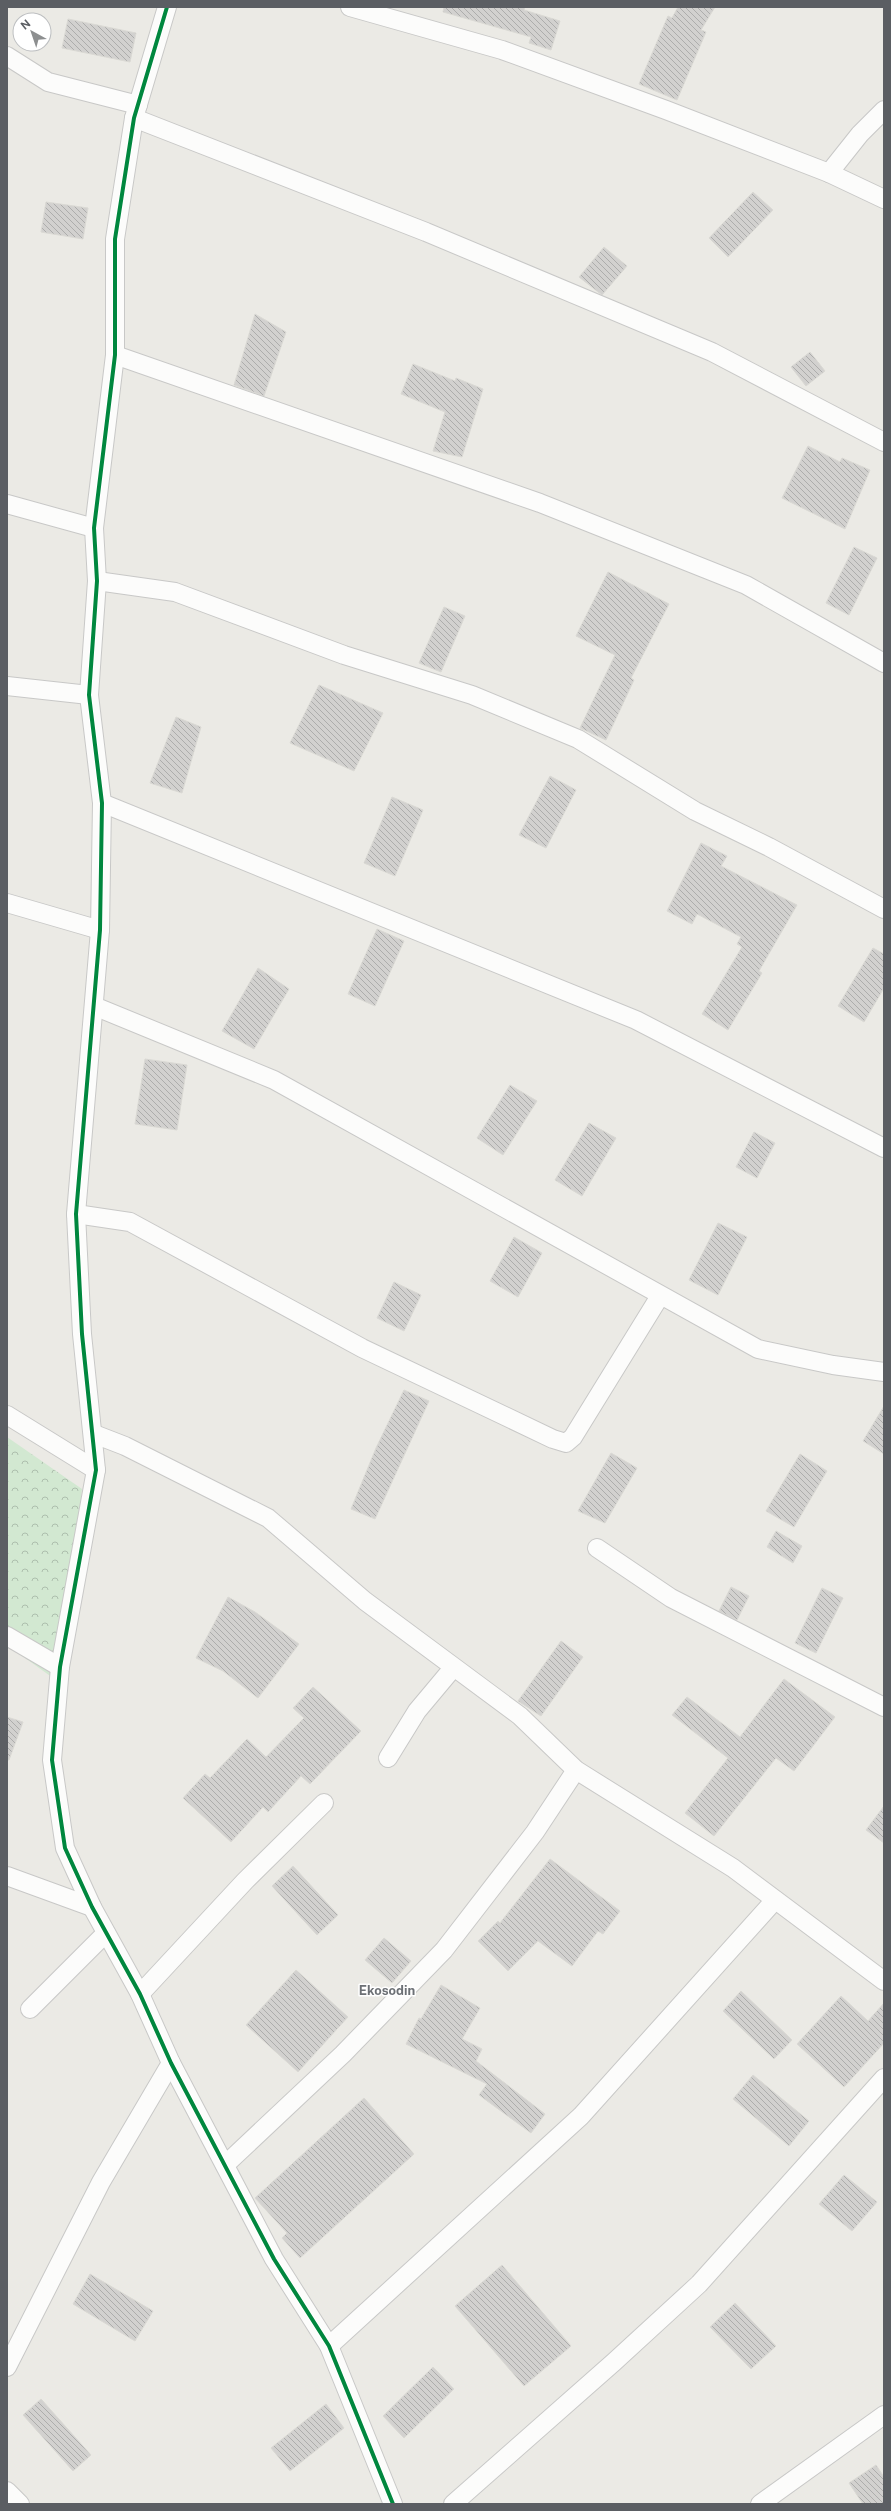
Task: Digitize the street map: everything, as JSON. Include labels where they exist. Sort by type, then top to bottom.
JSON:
[{"type":"street","points":[[168,7],[136,112],[115,239],[115,355],[94,528],[97,581],[89,695],[102,803],[100,930],[76,1214],[82,1334],[94,1434],[96,1470],[60,1667],[52,1760],[64,1848],[106,1933],[140,1994],[170,2063],[274,2258],[329,2346],[393,2504]]},
{"type":"street","points":[[350,7],[502,50],[666,110],[829,173],[884,199]]},
{"type":"street","points":[[7,56],[48,82],[136,112],[712,352],[884,442]]},
{"type":"street","points":[[829,173],[860,134],[884,110]]},
{"type":"street","points":[[115,355],[540,503],[746,585],[884,663]]},
{"type":"street","points":[[7,504],[94,528]]},
{"type":"street","points":[[97,581],[175,592],[344,655],[472,695],[578,739],[695,811],[769,847],[884,909]]},
{"type":"street","points":[[7,686],[89,695]]},
{"type":"street","points":[[102,803],[636,1020],[884,1148]]},
{"type":"street","points":[[7,903],[100,930]]},
{"type":"street","points":[[94,1006],[274,1080],[414,1156],[660,1296],[758,1349],[833,1365],[884,1372]]},
{"type":"street","points":[[76,1214],[130,1222],[362,1348],[553,1439],[566,1443],[573,1438],[660,1296]]},
{"type":"street","points":[[7,1416],[96,1470]]},
{"type":"street","points":[[94,1434],[125,1446],[268,1518],[366,1601],[453,1668],[520,1716],[576,1770],[733,1868],[884,1981]]},
{"type":"street","points":[[598,1548],[671,1598],[884,1707]]},
{"type":"street","points":[[7,1636],[60,1667]]},
{"type":"street","points":[[388,1758],[417,1711],[453,1668]]},
{"type":"street","points":[[225,2165],[343,2054],[444,1950],[534,1832],[576,1770]]},
{"type":"street","points":[[140,1994],[245,1881],[324,1803]]},
{"type":"street","points":[[7,1876],[92,1906]]},
{"type":"street","points":[[329,2346],[582,2116],[775,1900]]},
{"type":"street","points":[[30,2009],[106,1933]]},
{"type":"street","points":[[7,2367],[13,2341],[101,2182],[170,2063]]},
{"type":"street","points":[[453,2504],[614,2362],[699,2284],[884,2078]]},
{"type":"street","points":[[760,2504],[884,2416]]},
{"type":"street","points":[[7,2491],[20,2504]]},
{"type":"green space","points":[[7,1437],[82,1489],[60,1683],[7,1645]]},
{"type":"building","points":[[444,7],[525,7],[524,10],[560,21],[551,50],[529,43],[531,37],[443,12]]},
{"type":"building","points":[[678,7],[715,7],[701,30],[706,32],[677,100],[639,84],[668,16],[672,18]]},
{"type":"building","points":[[68,19],[136,33],[130,62],[62,48]]},
{"type":"building","points":[[753,192],[773,210],[728,257],[709,238]]},
{"type":"building","points":[[46,202],[88,208],[83,239],[41,232]]},
{"type":"building","points":[[604,247],[627,266],[602,295],[579,277]]},
{"type":"building","points":[[255,314],[286,332],[264,396],[234,385]]},
{"type":"building","points":[[810,352],[825,371],[806,386],[791,367]]},
{"type":"building","points":[[413,364],[455,381],[456,378],[483,389],[462,457],[433,451],[445,412],[401,394]]},
{"type":"building","points":[[808,446],[840,462],[842,458],[870,470],[845,529],[782,498]]},
{"type":"building","points":[[854,547],[877,558],[849,615],[826,603]]},
{"type":"building","points":[[608,572],[669,604],[631,678],[634,680],[606,740],[580,728],[615,655],[576,636]]},
{"type":"building","points":[[444,607],[465,616],[441,672],[419,663]]},
{"type":"building","points":[[319,685],[383,713],[354,771],[290,743]]},
{"type":"building","points":[[176,717],[201,727],[182,793],[150,783]]},
{"type":"building","points":[[550,776],[576,790],[546,848],[519,835]]},
{"type":"building","points":[[392,797],[423,810],[395,876],[364,863]]},
{"type":"building","points":[[701,843],[727,856],[721,866],[797,905],[759,971],[762,973],[728,1030],[702,1014],[742,947],[737,944],[741,937],[697,914],[692,924],[667,911]]},
{"type":"building","points":[[377,929],[404,941],[375,1006],[348,994]]},
{"type":"building","points":[[873,948],[884,954],[884,988],[864,1022],[838,1006]]},
{"type":"building","points":[[258,968],[289,989],[254,1049],[222,1031]]},
{"type":"building","points":[[145,1059],[187,1065],[177,1130],[135,1124]]},
{"type":"building","points":[[510,1085],[537,1101],[503,1155],[477,1138]]},
{"type":"building","points":[[589,1123],[616,1138],[582,1196],[555,1180]]},
{"type":"building","points":[[754,1132],[775,1143],[757,1178],[736,1167]]},
{"type":"building","points":[[718,1223],[747,1237],[718,1295],[689,1280]]},
{"type":"building","points":[[514,1237],[542,1253],[518,1297],[490,1281]]},
{"type":"building","points":[[394,1282],[421,1295],[404,1331],[377,1318]]},
{"type":"building","points":[[404,1390],[429,1401],[375,1519],[351,1509],[376,1448]]},
{"type":"building","points":[[884,1406],[884,1454],[863,1441]]},
{"type":"building","points":[[611,1453],[637,1468],[605,1523],[578,1511]]},
{"type":"building","points":[[800,1454],[827,1471],[794,1527],[766,1511]]},
{"type":"building","points":[[776,1531],[802,1546],[793,1563],[767,1547]]},
{"type":"building","points":[[731,1587],[749,1596],[737,1620],[719,1611]]},
{"type":"building","points":[[822,1588],[843,1598],[816,1653],[795,1643]]},
{"type":"building","points":[[228,1597],[255,1612],[299,1644],[258,1698],[223,1671],[196,1658]]},
{"type":"building","points":[[561,1641],[583,1657],[541,1716],[518,1701]]},
{"type":"building","points":[[784,1679],[835,1717],[794,1771],[776,1758],[714,1836],[685,1813],[728,1758],[672,1715],[687,1697],[740,1737]]},
{"type":"building","points":[[313,1687],[361,1731],[310,1784],[301,1776],[268,1812],[263,1807],[231,1842],[183,1798],[205,1774],[210,1778],[247,1739],[266,1757],[304,1718],[293,1708]]},
{"type":"building","points":[[7,1717],[23,1722],[9,1760],[7,1760]]},
{"type":"building","points":[[884,1806],[884,1843],[866,1830]]},
{"type":"building","points":[[550,1859],[620,1911],[603,1934],[598,1931],[572,1966],[538,1941],[508,1971],[478,1941],[498,1921],[500,1923]]},
{"type":"building","points":[[293,1866],[338,1915],[317,1935],[272,1886]]},
{"type":"building","points":[[384,1938],[411,1961],[392,1983],[365,1960]]},
{"type":"building","points":[[296,1970],[348,2017],[298,2072],[246,2025]]},
{"type":"building","points":[[441,1985],[480,2008],[462,2039],[482,2049],[476,2061],[545,2114],[531,2133],[479,2095],[487,2084],[406,2044],[419,2018],[421,2019]]},
{"type":"building","points":[[741,1991],[792,2040],[774,2059],[723,2011]]},
{"type":"building","points":[[841,1996],[868,2021],[884,2003],[884,2043],[844,2087],[797,2044]]},
{"type":"building","points":[[753,2075],[809,2121],[789,2146],[733,2099]]},
{"type":"building","points":[[364,2098],[414,2154],[300,2258],[282,2238],[287,2233],[255,2198]]},
{"type":"building","points":[[844,2175],[877,2202],[852,2231],[819,2204]]},
{"type":"building","points":[[502,2265],[571,2346],[524,2386],[455,2306]]},
{"type":"building","points":[[90,2274],[153,2311],[135,2341],[73,2304]]},
{"type":"building","points":[[735,2303],[776,2346],[751,2369],[710,2327]]},
{"type":"building","points":[[433,2367],[454,2389],[404,2438],[383,2416]]},
{"type":"building","points":[[41,2399],[91,2455],[73,2471],[23,2415]]},
{"type":"building","points":[[326,2404],[344,2428],[290,2471],[271,2448]]},
{"type":"building","points":[[876,2465],[884,2477],[884,2504],[863,2504],[849,2483]]},
{"type":"cycle path","points":[[167,7],[134,118],[115,239],[115,355],[94,528],[97,581],[89,695],[102,803],[100,930],[76,1214],[82,1334],[96,1470],[60,1667],[52,1760],[65,1848],[92,1907],[140,1994],[171,2063],[274,2259],[329,2346],[393,2504]]},
{"type":"district","name":"Ekosodin","points":[[387,1990]]}]
